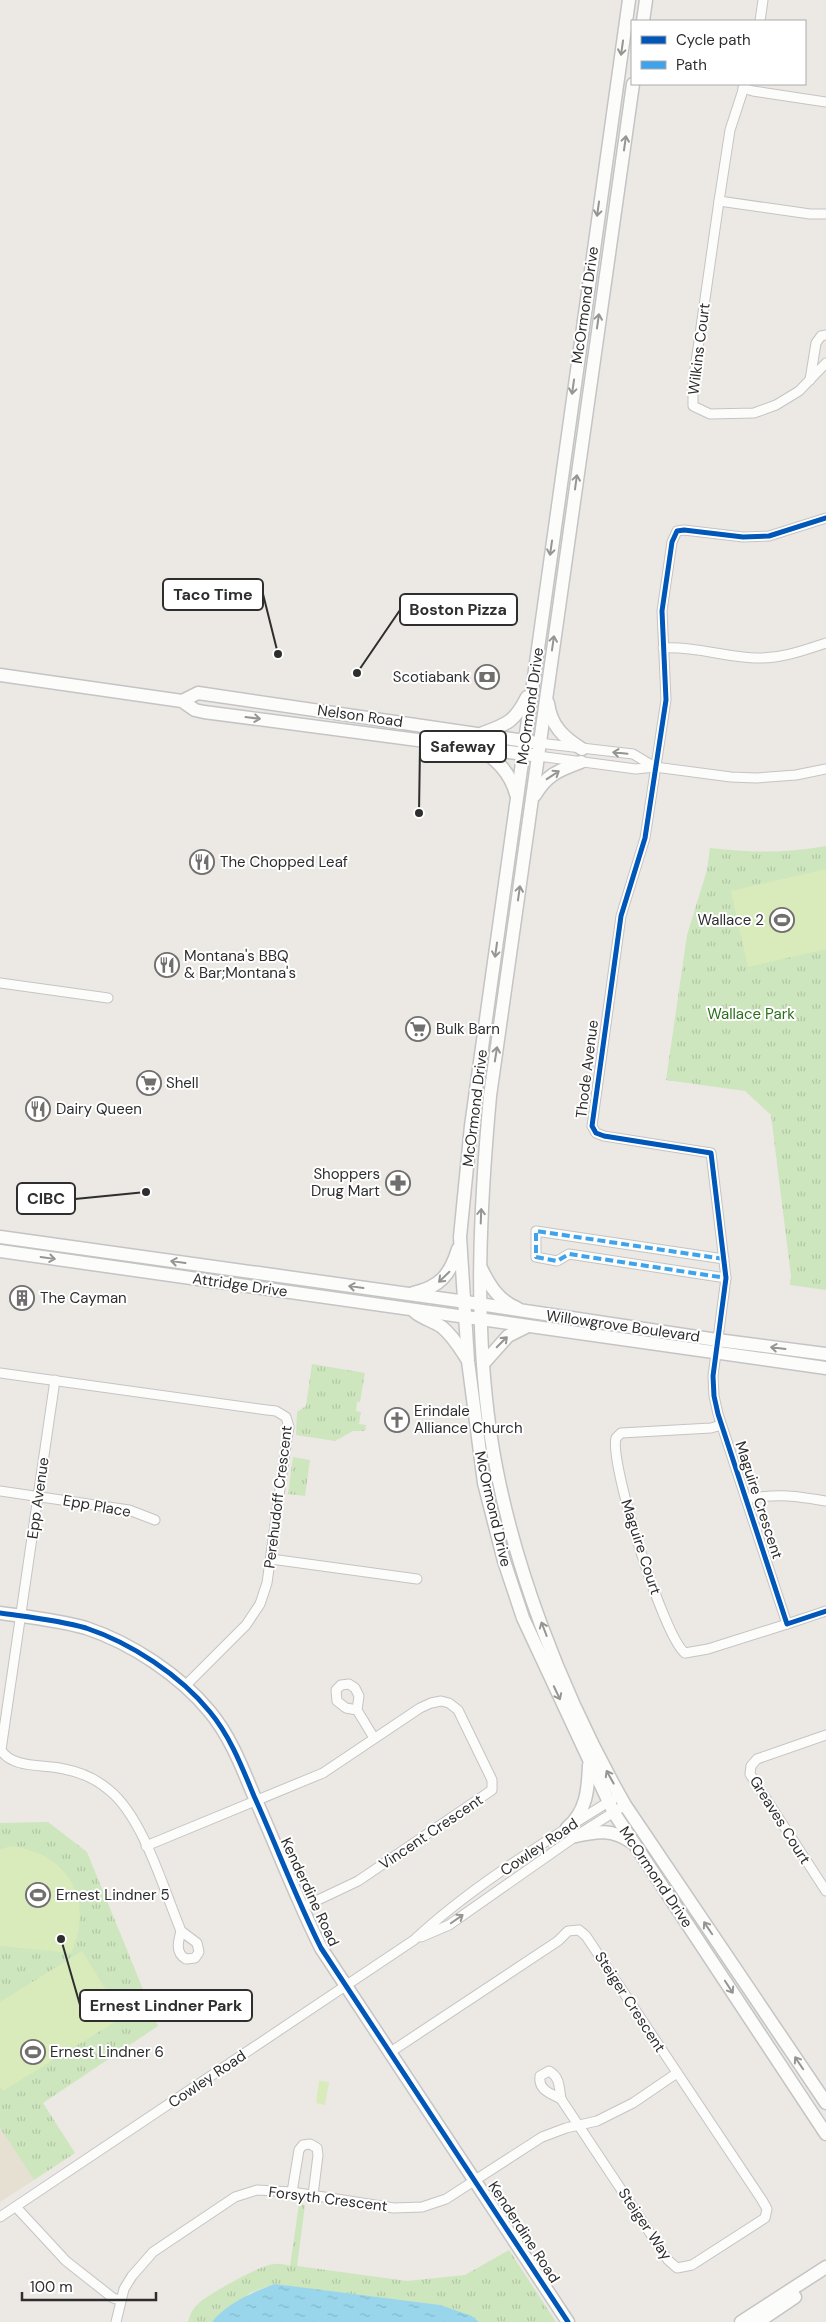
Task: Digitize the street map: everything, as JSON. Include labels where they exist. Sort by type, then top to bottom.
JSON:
[{"type":"main road","name":"McOrmond Drive","points":[[629,0],[471,1126],[460,1237],[467,1317],[468,1361],[484,1483],[504,1561],[523,1618],[589,1763],[611,1808],[826,2134]]},
{"type":"main road","points":[[643,20],[646,0]]},
{"type":"main road","name":"McOrmond Drive","points":[[633,85],[490,1096],[482,1179],[480,1265],[480,1319],[490,1430],[499,1481],[537,1613],[566,1686],[600,1758],[622,1800],[826,2103]]},
{"type":"main road","name":"Nelson Road","points":[[0,675],[182,700],[196,710],[204,712],[524,747],[539,743]]},
{"type":"main road","points":[[517,798],[512,779],[479,741],[518,715],[532,688]]},
{"type":"main road","points":[[533,799],[543,782],[581,755],[552,722],[547,691]]},
{"type":"main road","name":"Nelson Road","points":[[524,747],[538,756]]},
{"type":"main road","points":[[489,1001],[500,1027]]},
{"type":"main road","name":"Attridge Drive","points":[[0,1237],[480,1304]]},
{"type":"main road","points":[[404,1294],[423,1291],[441,1281],[452,1269],[460,1237]]},
{"type":"main road","name":"Attridge Drive","points":[[0,1251],[480,1319]]},
{"type":"main road","points":[[480,1265],[487,1282],[501,1298],[526,1312]]},
{"type":"main road","name":"Willowgrove Boulevard","points":[[480,1304],[717,1346],[826,1368]]},
{"type":"main road","points":[[413,1310],[423,1318],[442,1326],[458,1344],[468,1361]]},
{"type":"main road","name":"Willowgrove Boulevard","points":[[480,1319],[527,1327],[717,1346],[826,1354]]},
{"type":"main road","points":[[484,1364],[508,1336],[527,1327]]},
{"type":"main road","name":"Kenderdine Road","points":[[0,1613],[21,1615],[86,1628],[102,1635],[147,1658],[185,1686],[211,1712],[236,1753],[301,1908],[321,1948],[568,2322]]},
{"type":"main road","points":[[589,1763],[586,1800],[572,1832],[621,1834],[634,1844]]},
{"type":"main road","points":[[741,2322],[826,2267]]},
{"type":"main road","points":[[758,2322],[826,2276]]},
{"type":"street","points":[[760,20],[763,0]]},
{"type":"street","points":[[826,102],[753,91],[744,86],[730,130],[719,201],[810,214],[826,214]]},
{"type":"street","name":"Wilkins Court","points":[[719,201],[693,383],[693,406],[710,414],[754,412],[776,405],[799,391],[826,363]]},
{"type":"street","points":[[810,380],[816,343],[821,336],[826,335]]},
{"type":"street","points":[[655,767],[666,700],[662,611],[672,542],[677,532],[684,530],[743,537],[769,536],[826,518]]},
{"type":"street","points":[[664,648],[769,658],[795,654],[826,643]]},
{"type":"street","points":[[539,743],[636,769],[655,767],[756,778],[796,775],[826,769]]},
{"type":"street","points":[[538,756],[633,754],[655,767]]},
{"type":"street","name":"Thode Avenue","points":[[655,767],[645,838],[621,916],[592,1126],[596,1133],[604,1136],[711,1153],[726,1278],[717,1346]]},
{"type":"street","points":[[0,983],[108,998]]},
{"type":"street","points":[[724,1259],[536,1231],[536,1258],[557,1261],[569,1254],[726,1278]]},
{"type":"street","name":"Maguire Crescent","points":[[717,1346],[714,1396],[721,1425],[787,1624]]},
{"type":"street","name":"Perehudoff Crescent","points":[[0,1373],[267,1410],[284,1415],[289,1427],[271,1559],[267,1583],[260,1604],[246,1624],[185,1686]]},
{"type":"street","name":"Epp Avenue","points":[[54,1380],[1,1750],[4,1756],[14,1762],[62,1768],[93,1778],[119,1799],[136,1822],[146,1846]]},
{"type":"street","name":"Maguire Court","points":[[721,1425],[712,1428],[622,1433],[616,1438],[614,1455],[636,1537],[673,1635],[685,1653],[787,1624]]},
{"type":"street","name":"Epp Place","points":[[0,1492],[129,1510],[155,1520]]},
{"type":"street","points":[[746,1499],[768,1494],[786,1494],[826,1501]]},
{"type":"street","points":[[271,1559],[417,1580]]},
{"type":"street","points":[[787,1624],[826,1612]]},
{"type":"street","name":"Vincent Crescent","points":[[146,1846],[257,1802],[323,1773],[374,1738],[431,1703],[441,1701],[450,1704],[458,1710],[492,1780],[492,1790],[358,1881],[301,1908]]},
{"type":"street","points":[[356,1710],[374,1738]]},
{"type":"street","name":"Greaves Court","points":[[826,1735],[757,1759],[751,1766],[750,1774],[826,1891]]},
{"type":"street","name":"Cowley Road","points":[[0,2217],[414,1940],[444,1912],[622,1800]]},
{"type":"street","name":"Cowley Road","points":[[414,1940],[449,1924],[572,1832]]},
{"type":"street","points":[[146,1846],[181,1931]]},
{"type":"street","name":"Steiger Crescent","points":[[389,2053],[558,1941],[568,1931],[579,1930],[586,1936],[677,2073]]},
{"type":"street","points":[[475,2180],[527,2145],[578,2125],[597,2121],[633,2103],[677,2073]]},
{"type":"street","name":"Steiger Way","points":[[578,2125],[668,2260],[677,2268],[692,2265],[765,2218],[767,2209],[677,2073]]},
{"type":"street","points":[[561,2099],[578,2125]]},
{"type":"street","points":[[292,2192],[299,2150],[303,2145],[310,2144],[317,2148],[318,2155],[313,2194]]},
{"type":"street","name":"Forsyth Crescent","points":[[116,2322],[120,2300],[132,2276],[153,2252],[236,2197],[257,2190],[313,2194],[394,2208],[422,2207],[446,2199],[475,2180]]},
{"type":"street","points":[[16,2207],[66,2261],[113,2298],[120,2300]]},
{"type":"shaded area","points":[[0,2128],[34,2180],[0,2202]]},
{"type":"green space","name":"Wallace Park","points":[[826,846],[826,1290],[790,1285],[791,1276],[771,1115],[745,1091],[666,1080],[687,935],[707,870],[710,848],[768,851]]},
{"type":"green space","name":"Wallace 2","points":[[826,869],[826,949],[748,967],[731,891]]},
{"type":"green space","points":[[312,1364],[365,1373],[360,1402],[357,1402],[356,1411],[361,1412],[359,1424],[366,1425],[365,1431],[353,1431],[335,1441],[296,1435],[297,1412],[306,1406]]},
{"type":"green space","points":[[293,1457],[310,1460],[305,1496],[288,1494]]},
{"type":"green space","points":[[48,1822],[87,1852],[158,2026],[43,2103],[75,2153],[34,2180],[0,2128],[0,1823]]},
{"type":"green space","name":"Ernest Lindner 5","points":[[10,1846],[30,1850],[47,1858],[61,1869],[71,1882],[78,1897],[80,1914],[78,1933],[71,1953],[0,1946],[0,1850]]},
{"type":"green space","name":"Ernest Lindner 6","points":[[82,1951],[123,2017],[3,2091],[0,2087],[0,2002]]},
{"type":"green space","points":[[319,2081],[329,2082],[325,2105],[316,2103]]},
{"type":"green space","points":[[299,2204],[305,2205],[297,2266],[407,2281],[465,2275],[509,2250],[556,2322],[479,2322],[472,2316],[275,2284],[250,2293],[212,2322],[188,2322],[195,2307],[214,2292],[268,2265],[290,2266]]},
{"type":"water","points":[[275,2284],[440,2305],[472,2316],[479,2322],[212,2322],[232,2304]]},
{"type":"marked path","points":[[724,1259],[536,1231],[536,1257],[557,1261],[569,1254],[726,1278]]},
{"type":"cycle path","points":[[826,518],[769,536],[743,537],[684,530],[677,531],[672,542],[662,611],[666,700],[645,838],[621,916],[592,1126],[596,1133],[604,1136],[711,1153],[726,1278],[713,1376],[714,1396],[718,1414],[787,1624],[826,1611]]},
{"type":"cycle path","points":[[0,1613],[75,1625],[120,1642],[169,1673],[198,1698],[210,1712],[224,1731],[235,1752],[321,1948],[568,2322]]},
{"type":"place","name":"Taco Time","points":[[278,654]]},
{"type":"place","name":"Boston Pizza","points":[[357,673]]},
{"type":"place","name":"Scotiabank","points":[[487,677]]},
{"type":"place","name":"Safeway","points":[[419,813]]},
{"type":"place","name":"The Chopped Leaf","points":[[202,862]]},
{"type":"place","name":"Wallace 2","points":[[782,920]]},
{"type":"place","name":"Montana's BBQ & Bar;Montana's","points":[[167,965]]},
{"type":"place","name":"Bulk Barn","points":[[418,1029]]},
{"type":"place","name":"Shell","points":[[149,1083]]},
{"type":"place","name":"Dairy Queen","points":[[38,1109]]},
{"type":"place","name":"Shoppers Drug Mart","points":[[398,1183]]},
{"type":"place","name":"CIBC","points":[[146,1192]]},
{"type":"place","name":"The Cayman","points":[[22,1298]]},
{"type":"place","name":"Erindale Alliance Church","points":[[397,1420]]},
{"type":"place","name":"Ernest Lindner 5","points":[[38,1895]]},
{"type":"place","name":"Ernest Lindner Park","points":[[61,1939]]},
{"type":"place","name":"Ernest Lindner 6","points":[[33,2052]]}]
